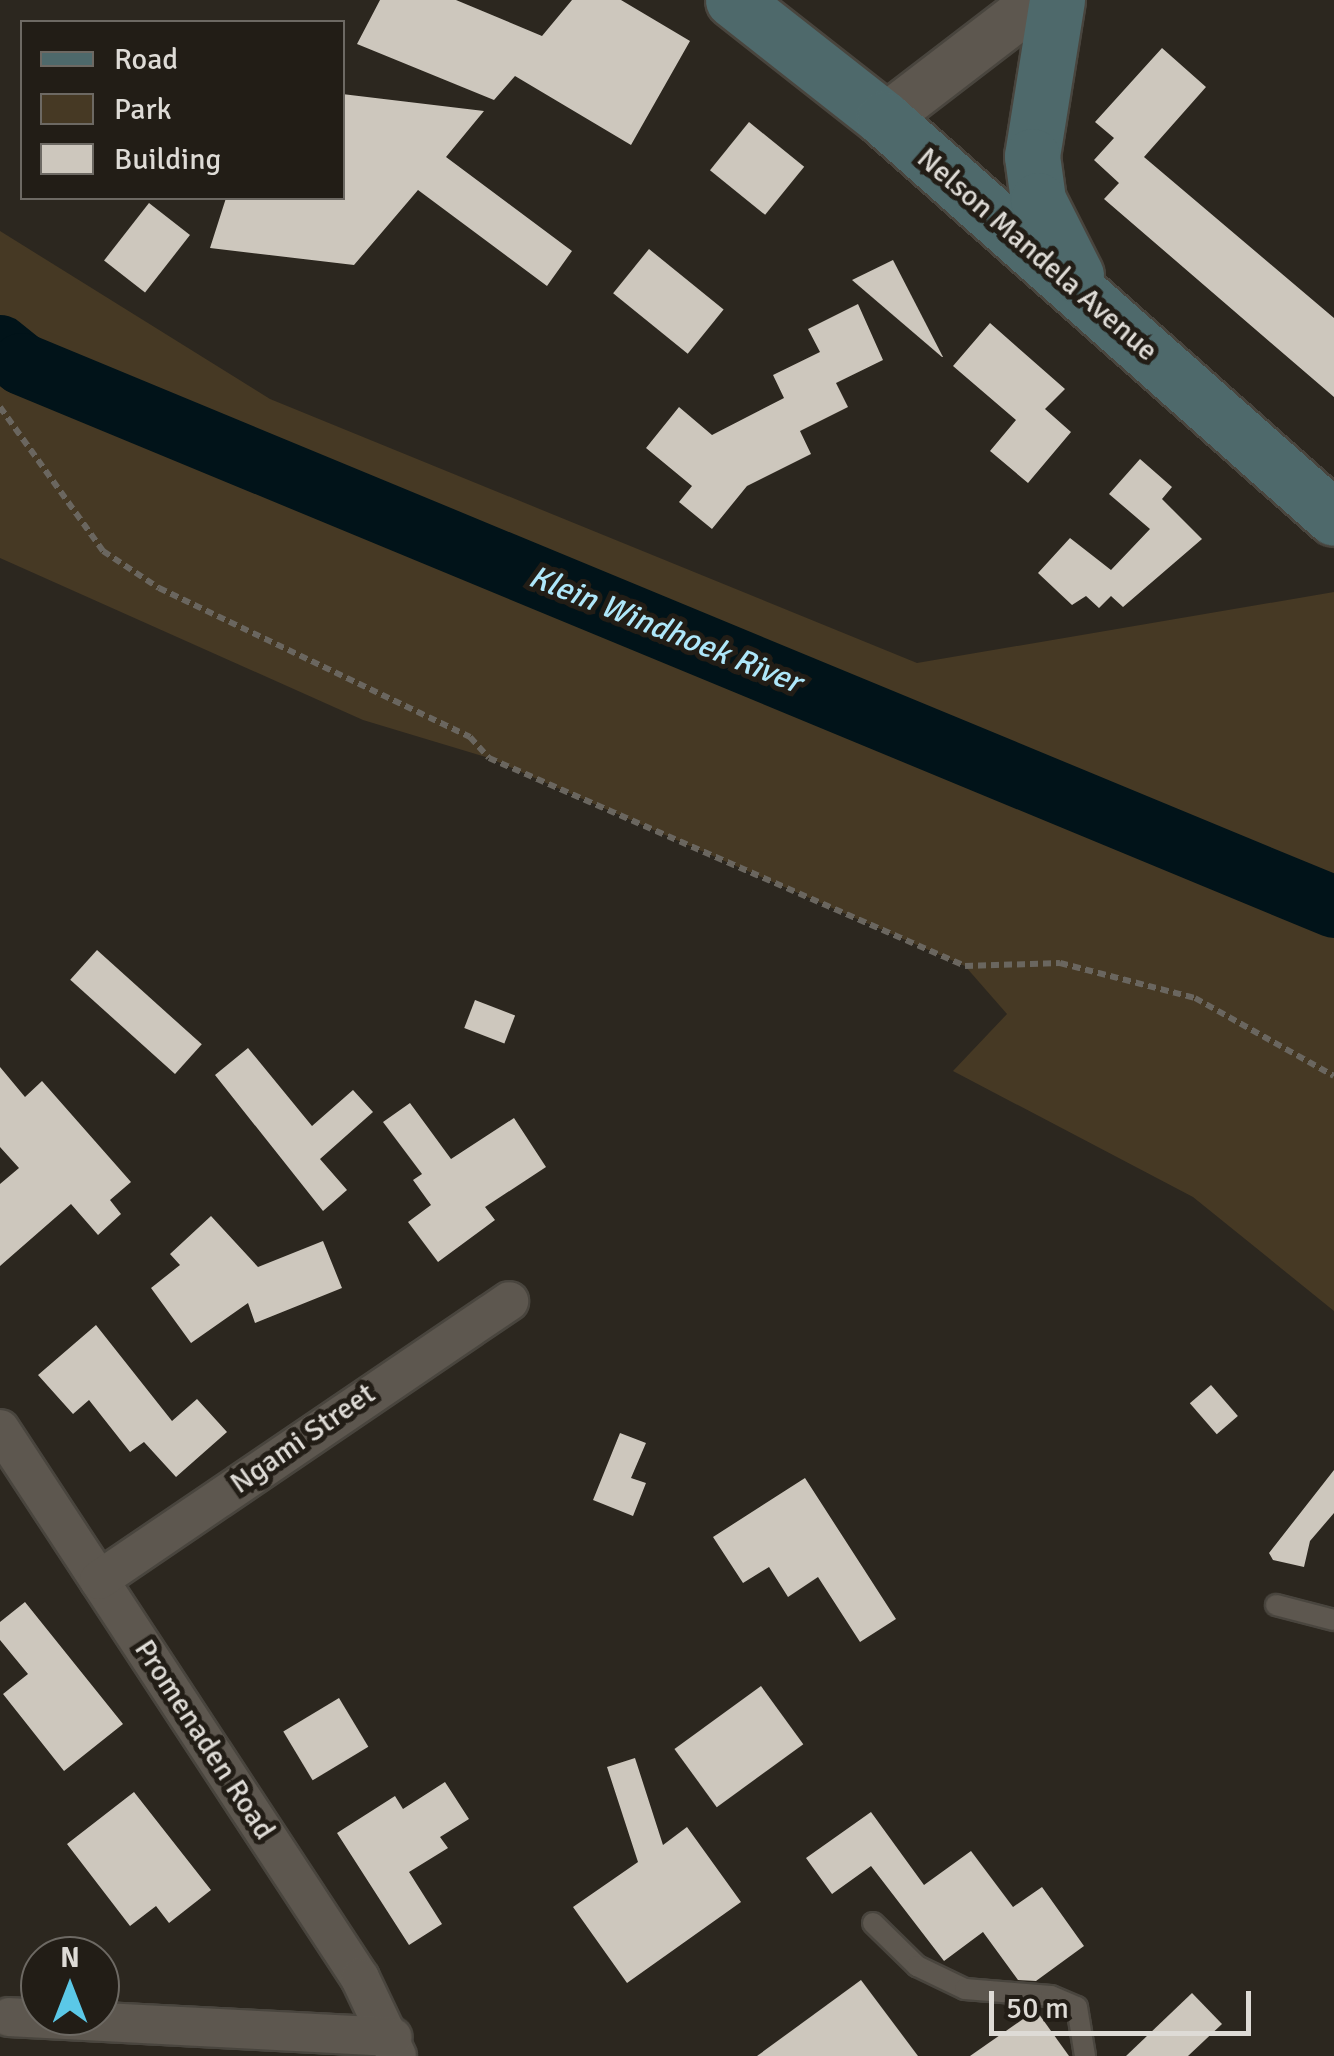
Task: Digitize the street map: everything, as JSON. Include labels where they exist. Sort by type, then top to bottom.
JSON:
[{"type":"main road","name":"Nelson Mandela Avenue","points":[[733,0],[884,120],[1334,518]]},
{"type":"main road","points":[[1056,0],[1032,156],[1038,200],[1088,299]]},
{"type":"street","points":[[884,120],[1039,0]]},
{"type":"street","name":"Ngami Street","points":[[99,1580],[510,1300]]},
{"type":"street","name":"Promenaden Road","points":[[0,1428],[394,2046]]},
{"type":"street","points":[[9,2017],[394,2046]]},
{"type":"lane","points":[[1276,1606],[1334,1620]]},
{"type":"lane","points":[[873,1923],[917,1966],[964,1989],[1052,1996],[1078,2007],[1085,2056]]},
{"type":"path","points":[[0,407],[103,550],[159,588],[470,738],[489,758],[965,966],[1060,963],[1195,998],[1334,1076]]},
{"type":"green space","points":[[0,231],[270,399],[917,663],[1334,592],[1334,1311],[1193,1197],[953,1071],[1007,1014],[965,966],[489,758],[363,720],[0,558]]},
{"type":"building","points":[[380,0],[456,0],[542,36],[572,0],[621,0],[690,41],[631,145],[515,76],[494,100],[357,44]]},
{"type":"building","points":[[1162,48],[1206,87],[1144,157],[1334,318],[1334,397],[1104,199],[1119,183],[1094,160],[1114,138],[1095,122]]},
{"type":"building","points":[[345,94],[484,111],[446,157],[572,251],[547,286],[418,190],[354,265],[210,248],[225,200],[345,200]]},
{"type":"building","points":[[749,122],[804,167],[765,215],[710,170]]},
{"type":"building","points":[[149,203],[190,235],[145,293],[104,261]]},
{"type":"building","points":[[649,249],[724,309],[688,354],[613,293]]},
{"type":"building","points":[[893,260],[943,357],[852,280]]},
{"type":"building","points":[[858,304],[883,360],[836,383],[848,407],[800,431],[811,454],[747,486],[712,529],[679,502],[692,486],[646,448],[679,407],[712,435],[784,398],[773,375],[820,352],[808,329]]},
{"type":"building","points":[[990,323],[1065,389],[1045,409],[1071,432],[1028,483],[990,451],[1016,420],[953,366]]},
{"type":"building","points":[[1140,459],[1172,487],[1162,499],[1202,539],[1123,607],[1111,596],[1099,608],[1086,596],[1072,605],[1038,573],[1070,538],[1111,570],[1150,529],[1109,494]]},
{"type":"building","points":[[97,950],[202,1044],[175,1074],[70,980]]},
{"type":"building","points":[[475,1000],[515,1015],[504,1043],[464,1028]]},
{"type":"building","points":[[248,1048],[312,1126],[353,1090],[373,1112],[320,1159],[347,1190],[323,1211],[215,1075]]},
{"type":"building","points":[[0,1067],[25,1097],[42,1081],[131,1182],[110,1200],[121,1214],[98,1235],[71,1204],[0,1266],[0,1184],[19,1168],[0,1147]]},
{"type":"building","points":[[410,1103],[451,1159],[514,1118],[546,1167],[485,1207],[495,1220],[438,1262],[408,1222],[431,1205],[413,1180],[422,1174],[383,1122]]},
{"type":"building","points":[[211,1216],[258,1267],[323,1241],[342,1288],[255,1323],[248,1303],[191,1343],[151,1288],[180,1265],[170,1254]]},
{"type":"building","points":[[96,1325],[172,1421],[197,1399],[227,1432],[176,1477],[144,1442],[130,1452],[89,1400],[73,1414],[38,1375]]},
{"type":"building","points":[[1211,1385],[1238,1416],[1217,1434],[1190,1403]]},
{"type":"building","points":[[620,1433],[646,1443],[631,1478],[646,1483],[633,1516],[593,1500]]},
{"type":"building","points":[[1334,1470],[1334,1513],[1310,1541],[1304,1567],[1273,1560],[1269,1553]]},
{"type":"building","points":[[805,1478],[896,1619],[860,1642],[818,1577],[788,1597],[769,1567],[743,1583],[713,1537]]},
{"type":"building","points":[[25,1602],[123,1724],[64,1771],[3,1694],[28,1674],[0,1640],[0,1622]]},
{"type":"building","points":[[761,1686],[803,1744],[717,1807],[674,1749]]},
{"type":"building","points":[[339,1698],[368,1747],[313,1780],[283,1731]]},
{"type":"building","points":[[635,1758],[663,1845],[687,1827],[741,1902],[627,1983],[573,1907],[638,1862],[607,1767]]},
{"type":"building","points":[[445,1782],[469,1819],[440,1837],[448,1848],[409,1872],[442,1924],[409,1945],[337,1833],[395,1796],[403,1809]]},
{"type":"building","points":[[134,1792],[211,1890],[169,1923],[156,1906],[130,1926],[67,1844]]},
{"type":"building","points":[[871,1812],[924,1885],[971,1851],[1013,1907],[1042,1887],[1084,1946],[1036,1981],[1018,1980],[983,1932],[944,1961],[871,1866],[832,1894],[806,1858]]},
{"type":"building","points":[[861,1980],[918,2056],[757,2056]]},
{"type":"building","points":[[1192,1993],[1222,2024],[1188,2056],[1126,2056]]},
{"type":"building","points":[[1036,2010],[1069,2056],[970,2056]]},
{"type":"waterway","name":"Klein Windhoek River","points":[[0,346],[22,364],[1334,907]]}]
